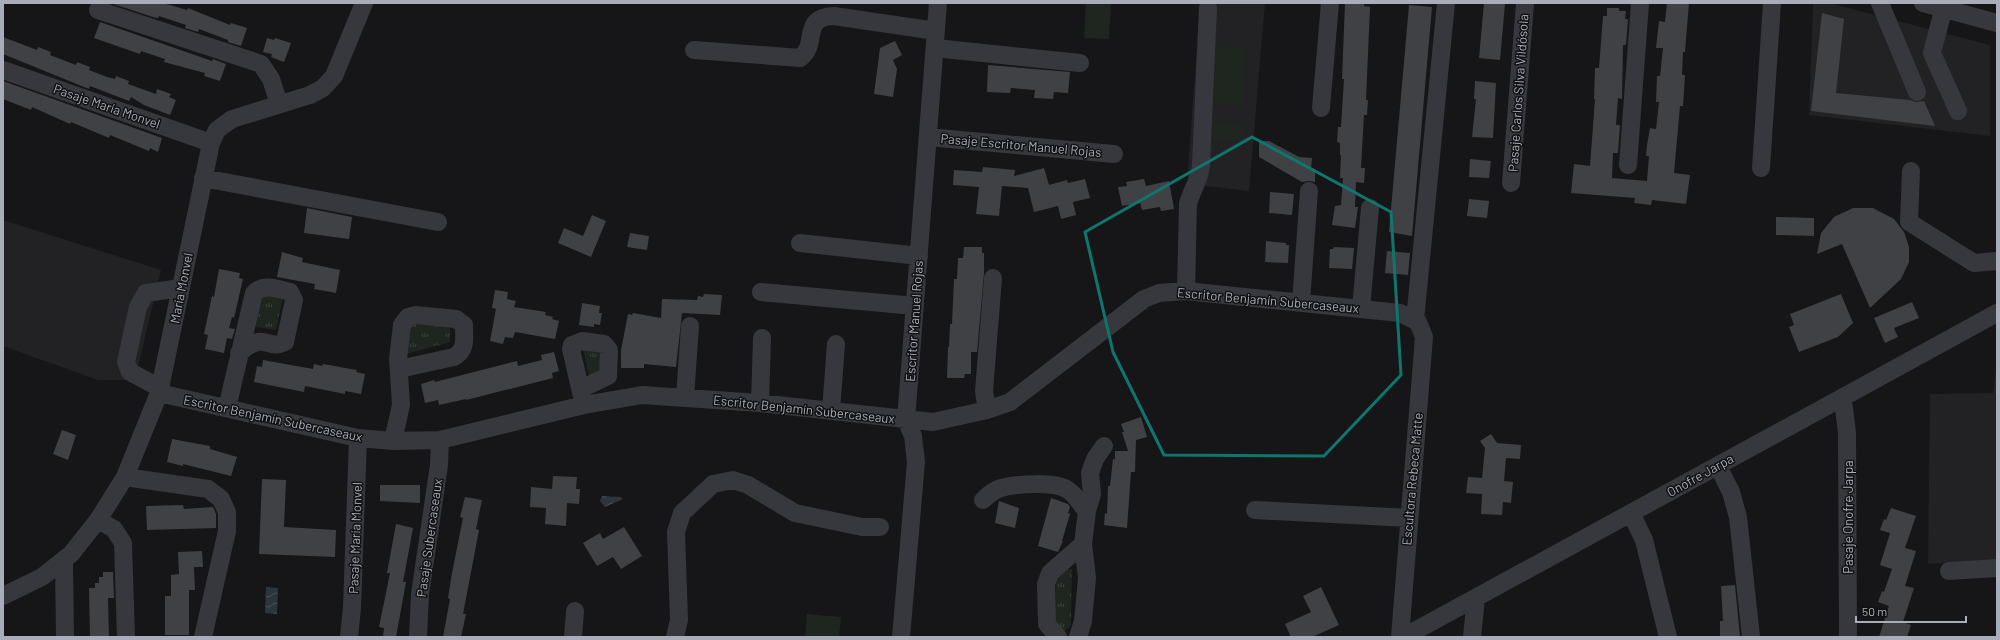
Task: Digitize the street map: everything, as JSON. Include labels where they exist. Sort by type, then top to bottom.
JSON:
[{"type":"street","name":"María Monvel","points":[[3,596],[42,577],[64,561],[78,547],[98,520],[125,477],[160,390],[202,178],[210,142],[217,130],[232,119],[310,95],[328,83],[338,67],[364,3]]},
{"type":"street","name":"Escritor Manuel Rojas","points":[[901,637],[916,462],[913,436],[906,420],[938,3]]},
{"type":"street","points":[[1321,108],[1330,3]]},
{"type":"street","points":[[1416,321],[1446,3]]},
{"type":"street","name":"Pasaje Carlos Silva Vildósola","points":[[1511,183],[1525,3]]},
{"type":"street","points":[[1628,165],[1640,3]]},
{"type":"street","points":[[1761,168],[1772,3]]},
{"type":"street","points":[[1880,3],[1918,92]]},
{"type":"street","points":[[1923,3],[1945,6],[1997,23]]},
{"type":"street","points":[[1945,6],[1932,53],[1958,112]]},
{"type":"street","points":[[1186,291],[1188,204],[1192,191],[1200,178],[1208,8]]},
{"type":"street","points":[[98,10],[261,64],[271,79],[279,104]]},
{"type":"street","points":[[694,50],[800,58],[809,49],[811,28],[824,16],[935,39],[1080,62]]},
{"type":"street","name":"Pasaje María Monvel","points":[[3,70],[210,142]]},
{"type":"street","name":"Pasaje Escritor Manuel Rojas","points":[[928,137],[1114,154]]},
{"type":"street","points":[[1911,171],[1909,222],[1974,263],[1997,259],[1997,264]]},
{"type":"street","points":[[202,178],[438,222]]},
{"type":"street","points":[[1301,302],[1309,192]]},
{"type":"street","points":[[1362,308],[1370,208]]},
{"type":"street","points":[[800,243],[919,256]]},
{"type":"street","points":[[987,410],[984,391],[993,278]]},
{"type":"street","name":"Escritor Benjamín Subercaseaux","points":[[181,288],[146,293],[138,307],[126,362],[130,372],[160,390],[226,408],[358,438],[394,441],[440,440],[582,397],[642,395],[685,397],[760,403],[934,422],[987,410],[1017,398],[1144,299],[1160,293],[1186,291],[1362,308],[1400,313],[1416,321]]},
{"type":"street","points":[[761,292],[915,306]]},
{"type":"street","name":"Onofre Jarpa","points":[[1404,637],[1997,313]]},
{"type":"street","name":"Escultora Rebeca Matte","points":[[1400,637],[1424,337],[1416,321]]},
{"type":"street","points":[[685,397],[690,326]]},
{"type":"street","points":[[760,403],[762,338]]},
{"type":"street","points":[[831,411],[836,344]]},
{"type":"street","points":[[226,408],[239,353]]},
{"type":"street","points":[[394,441],[401,405],[399,369]]},
{"type":"street","name":"Pasaje Onofre Jarpa","points":[[1841,398],[1844,408],[1847,433],[1848,637]]},
{"type":"street","name":"Pasaje María Monvel","points":[[349,637],[352,600],[358,438]]},
{"type":"street","name":"Pasaje Subercaseaux","points":[[418,637],[420,594],[439,465],[440,440]]},
{"type":"street","points":[[1078,637],[1083,621],[1087,578],[1083,544],[1087,511],[1092,494],[1090,473],[1104,446]]},
{"type":"street","points":[[1718,466],[1731,492],[1738,517],[1751,637]]},
{"type":"street","points":[[1068,490],[1090,473]]},
{"type":"street","points":[[125,477],[208,489],[221,499],[226,512],[226,531],[203,637]]},
{"type":"street","points":[[675,637],[679,620],[676,532],[682,513],[713,484],[733,480],[748,484],[795,513],[862,527],[880,527]]},
{"type":"street","points":[[983,500],[990,493],[1013,486],[1049,485],[1068,490],[1087,511]]},
{"type":"street","points":[[1255,510],[1409,518]]},
{"type":"street","points":[[1631,513],[1644,540],[1668,637]]},
{"type":"street","points":[[98,520],[114,529],[123,543],[126,637]]},
{"type":"street","points":[[1058,637],[1047,624],[1046,584],[1050,573],[1083,544]]},
{"type":"street","points":[[64,561],[65,637]]},
{"type":"street","points":[[1950,571],[1997,568]]},
{"type":"street","points":[[1472,637],[1476,598]]},
{"type":"street","points":[[572,637],[575,611]]},
{"type":"highlighted area","points":[[1252,137],[1391,212],[1401,375],[1324,456],[1164,455],[1113,352],[1085,232]]},
{"type":"shaded area","points":[[1200,3],[1265,3],[1249,191],[1187,184]]},
{"type":"shaded area","points":[[1813,3],[1829,3],[1990,45],[1990,136],[1809,115]]},
{"type":"shaded area","points":[[3,220],[161,270],[135,380],[98,380],[3,346]]},
{"type":"shaded area","points":[[1997,362],[1997,559],[1928,564],[1930,394],[1993,393]]},
{"type":"green space","points":[[1086,3],[1111,3],[1109,39],[1084,38]]},
{"type":"green space","points":[[1216,46],[1246,48],[1243,105],[1213,103]]},
{"type":"green space","points":[[1213,122],[1245,125],[1243,143],[1212,140]]},
{"type":"green space","points":[[258,292],[283,297],[276,330],[251,326]]},
{"type":"green space","points":[[412,315],[450,322],[450,342],[406,354]]},
{"type":"green space","points":[[583,349],[600,351],[600,375],[589,376]]},
{"type":"green space","points":[[1056,569],[1072,569],[1071,625],[1065,631],[1055,622]]},
{"type":"green space","points":[[807,614],[841,617],[839,637],[805,637]]},
{"type":"water","points":[[602,496],[620,497],[623,499],[605,507],[600,501]]},
{"type":"water","points":[[266,587],[278,588],[277,614],[265,613]]},
{"type":"building","points":[[110,3],[163,3],[187,10],[188,8],[230,25],[231,23],[247,28],[241,46],[199,29],[198,32],[185,28],[186,25],[159,16],[158,18],[153,17]]},
{"type":"building","points":[[1345,3],[1364,4],[1364,6],[1370,7],[1366,100],[1368,100],[1367,115],[1364,115],[1361,168],[1365,168],[1364,183],[1356,182],[1355,207],[1358,207],[1355,228],[1332,225],[1335,206],[1341,205],[1343,178],[1340,178],[1340,143],[1337,142],[1338,127],[1341,127],[1344,79],[1342,79]]},
{"type":"building","points":[[1484,3],[1505,4],[1500,60],[1479,58]]},
{"type":"building","points":[[1667,3],[1689,3],[1685,52],[1683,52],[1682,75],[1685,75],[1683,106],[1680,106],[1674,173],[1690,175],[1686,204],[1652,200],[1651,205],[1634,203],[1635,198],[1571,193],[1574,164],[1590,166],[1595,99],[1595,68],[1599,68],[1603,16],[1607,16],[1607,8],[1619,8],[1619,11],[1626,11],[1625,19],[1628,19],[1626,45],[1623,45],[1622,99],[1618,98],[1616,125],[1620,125],[1618,153],[1613,153],[1612,178],[1647,181],[1649,156],[1646,156],[1647,145],[1650,128],[1656,129],[1659,102],[1656,102],[1657,76],[1660,76],[1663,48],[1656,48],[1659,21],[1665,22]]},
{"type":"building","points":[[1409,5],[1432,7],[1412,236],[1389,232]]},
{"type":"building","points":[[1822,13],[1844,19],[1836,93],[1910,100],[1916,102],[1924,101],[1935,126],[1811,111]]},
{"type":"building","points":[[100,22],[212,61],[213,59],[226,64],[220,81],[204,76],[205,73],[164,62],[165,59],[141,51],[140,54],[94,38]]},
{"type":"building","points":[[3,37],[37,50],[38,47],[51,52],[50,55],[76,65],[77,62],[90,67],[89,70],[107,77],[115,79],[116,76],[129,81],[128,84],[156,94],[157,89],[171,94],[169,97],[176,100],[170,115],[144,105],[131,97],[129,101],[90,86],[89,89],[3,54]]},
{"type":"building","points":[[267,38],[274,40],[275,38],[291,43],[284,62],[271,57],[272,54],[263,52]]},
{"type":"building","points":[[895,41],[902,55],[893,60],[897,69],[893,97],[874,94],[880,48]]},
{"type":"building","points":[[988,65],[1070,72],[1068,93],[1054,92],[1053,99],[1034,98],[1035,90],[1011,88],[1010,93],[987,92]]},
{"type":"building","points":[[3,81],[162,138],[158,152],[150,148],[149,151],[110,135],[109,138],[71,122],[70,124],[32,107],[31,110],[3,99]]},
{"type":"building","points":[[1475,81],[1496,83],[1493,138],[1472,137],[1476,99],[1474,99]]},
{"type":"building","points":[[1259,141],[1269,141],[1299,157],[1312,158],[1311,169],[1315,169],[1315,182],[1302,182],[1259,157]]},
{"type":"building","points":[[1470,159],[1491,161],[1489,178],[1469,177]]},
{"type":"building","points":[[983,167],[1015,170],[1014,176],[1044,168],[1049,185],[1067,180],[1068,183],[1085,179],[1090,198],[1073,202],[1076,215],[1061,219],[1058,206],[1034,212],[1028,188],[1002,186],[999,216],[976,214],[979,187],[953,185],[954,170],[982,172]]},
{"type":"building","points":[[1144,179],[1146,186],[1169,181],[1174,209],[1161,211],[1160,207],[1142,210],[1140,203],[1122,206],[1118,187],[1127,186],[1126,182]]},
{"type":"building","points":[[1270,192],[1294,194],[1292,215],[1269,213]]},
{"type":"building","points":[[1469,199],[1489,201],[1487,218],[1467,216]]},
{"type":"building","points":[[307,208],[352,217],[349,239],[304,233]]},
{"type":"building","points":[[1853,208],[1873,208],[1894,219],[1904,232],[1909,247],[1909,262],[1901,279],[1870,308],[1842,244],[1817,254],[1821,233],[1834,217]]},
{"type":"building","points":[[592,215],[606,221],[591,257],[558,243],[564,228],[583,236]]},
{"type":"building","points":[[1776,217],[1814,218],[1814,236],[1776,235]]},
{"type":"building","points":[[630,233],[649,236],[647,250],[627,247]]},
{"type":"building","points":[[1266,241],[1286,243],[1286,245],[1289,245],[1288,263],[1265,262]]},
{"type":"building","points":[[964,247],[982,247],[982,253],[984,253],[984,273],[977,352],[971,352],[971,374],[965,374],[964,378],[947,378],[954,279],[957,279],[958,258],[963,258]]},
{"type":"building","points":[[1334,247],[1354,248],[1352,269],[1329,268],[1330,249],[1333,249]]},
{"type":"building","points":[[1387,251],[1410,253],[1408,275],[1385,273]]},
{"type":"building","points":[[282,252],[303,258],[302,262],[340,270],[336,293],[314,289],[315,284],[277,277]]},
{"type":"building","points":[[219,269],[240,273],[239,278],[243,279],[234,318],[232,317],[229,328],[235,329],[232,339],[227,338],[224,353],[205,349],[208,335],[204,334],[212,296],[214,297]]},
{"type":"building","points":[[495,290],[508,292],[507,299],[516,301],[514,307],[546,312],[545,315],[553,317],[552,319],[559,321],[555,339],[515,332],[513,338],[505,337],[503,344],[490,341],[496,309],[492,308]]},
{"type":"building","points":[[704,294],[722,295],[720,315],[682,313],[676,367],[644,364],[644,368],[621,368],[621,350],[628,314],[632,315],[633,313],[661,318],[662,299],[697,300],[698,296],[703,297]]},
{"type":"building","points":[[1841,294],[1853,323],[1838,337],[1799,352],[1789,327],[1794,325],[1790,314]]},
{"type":"building","points":[[1912,302],[1919,318],[1894,328],[1898,337],[1885,343],[1874,318]]},
{"type":"building","points":[[582,303],[600,306],[599,313],[602,313],[600,325],[594,324],[594,327],[579,325]]},
{"type":"building","points":[[554,352],[559,371],[552,373],[553,378],[466,400],[439,405],[438,400],[425,403],[421,384],[434,380],[435,382],[517,361],[518,366],[542,360],[541,355]]},
{"type":"building","points":[[263,360],[313,369],[314,364],[322,366],[323,364],[357,370],[356,372],[365,374],[361,394],[345,391],[345,394],[305,386],[304,392],[254,382],[257,366],[262,367]]},
{"type":"building","points":[[1141,417],[1147,437],[1136,440],[1135,472],[1131,472],[1127,528],[1104,525],[1105,513],[1107,514],[1108,486],[1110,486],[1115,451],[1128,451],[1121,424]]},
{"type":"building","points":[[62,430],[76,435],[68,460],[53,454]]},
{"type":"building","points":[[1491,434],[1497,443],[1521,445],[1520,459],[1506,458],[1504,481],[1513,482],[1511,503],[1503,502],[1502,515],[1481,514],[1482,494],[1466,493],[1468,477],[1482,478],[1485,448],[1480,441]]},
{"type":"building","points":[[172,439],[210,446],[210,449],[237,457],[231,476],[183,464],[183,466],[167,462]]},
{"type":"building","points":[[553,476],[577,477],[576,489],[580,489],[579,504],[567,503],[566,526],[545,524],[546,508],[530,507],[531,487],[552,489]]},
{"type":"building","points":[[262,479],[286,480],[284,527],[336,530],[335,557],[259,554]]},
{"type":"building","points":[[380,485],[420,485],[420,503],[380,501]]},
{"type":"building","points":[[465,497],[482,500],[476,529],[479,530],[463,614],[466,614],[461,637],[443,637],[450,599],[448,598],[452,573],[463,518],[460,517]]},
{"type":"building","points":[[1051,498],[1068,504],[1070,507],[1068,513],[1070,514],[1063,541],[1058,552],[1038,546]]},
{"type":"building","points":[[999,501],[1019,508],[1015,528],[995,523]]},
{"type":"building","points":[[183,505],[184,509],[213,507],[216,514],[216,528],[147,530],[146,506]]},
{"type":"building","points":[[1891,508],[1916,516],[1905,548],[1916,551],[1905,586],[1914,588],[1903,622],[1911,625],[1907,637],[1879,637],[1889,606],[1878,602],[1882,591],[1884,592],[1892,569],[1880,565],[1890,533],[1880,530],[1884,519],[1886,520]]},
{"type":"building","points":[[396,524],[413,528],[403,582],[406,582],[396,637],[383,637],[384,628],[379,627],[390,573],[387,573]]},
{"type":"building","points":[[624,527],[642,556],[621,569],[613,557],[597,566],[583,543],[600,533],[603,539]]},
{"type":"building","points":[[202,551],[203,567],[194,567],[195,590],[189,590],[189,635],[165,635],[165,596],[171,596],[171,575],[179,574],[178,552]]},
{"type":"building","points":[[103,572],[113,572],[114,598],[108,598],[109,637],[90,637],[89,588],[95,588],[95,583],[99,583],[99,577],[103,577]]},
{"type":"building","points":[[1735,585],[1740,637],[1720,637],[1720,621],[1723,621],[1721,586]]},
{"type":"building","points":[[1321,587],[1339,625],[1312,637],[1291,637],[1285,624],[1311,612],[1303,596]]}]
